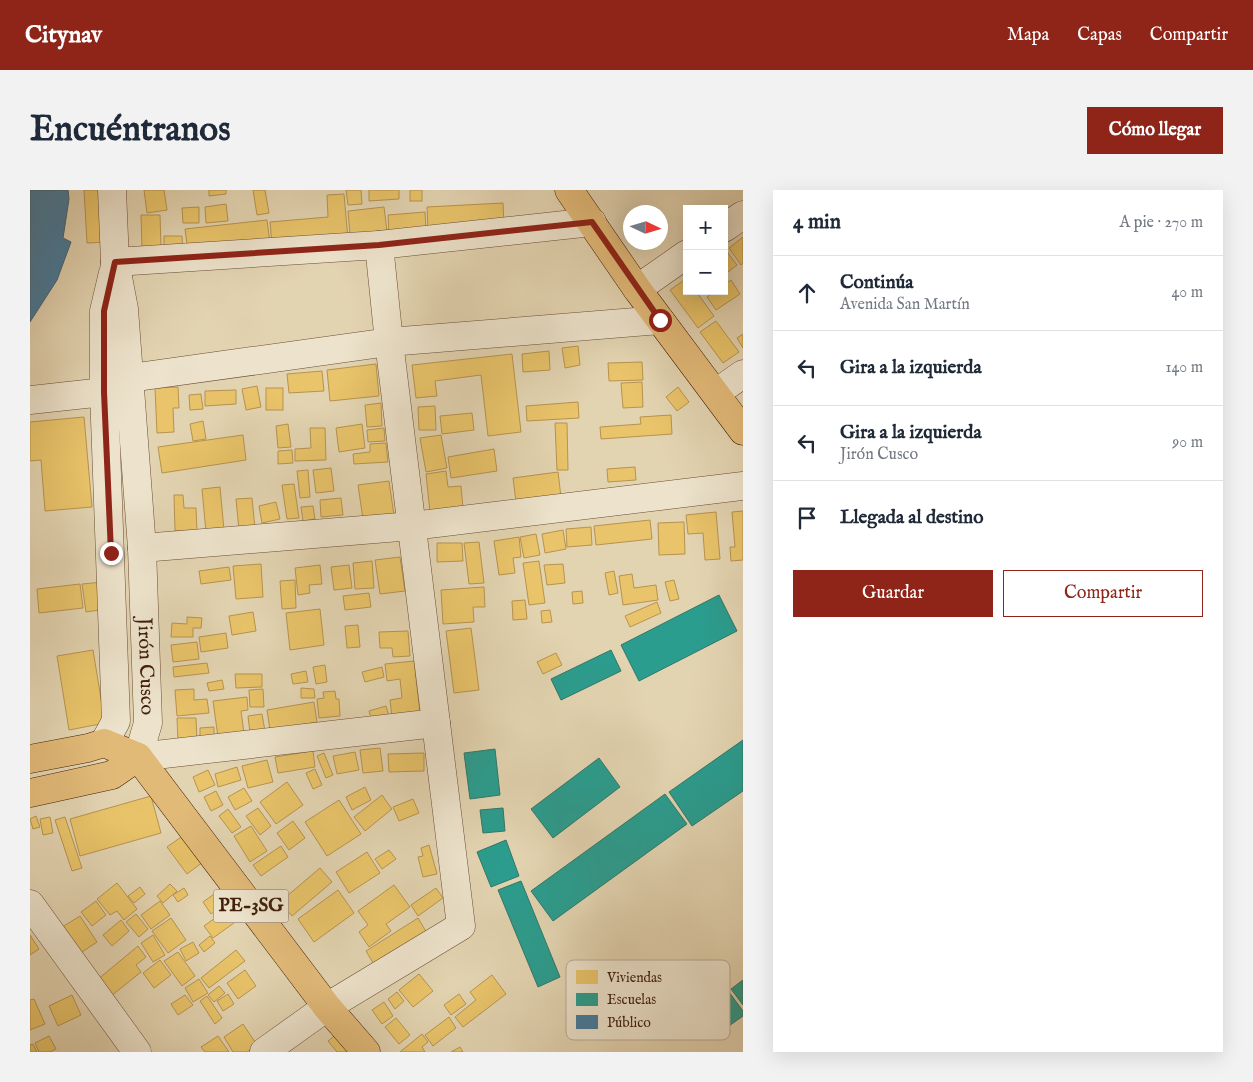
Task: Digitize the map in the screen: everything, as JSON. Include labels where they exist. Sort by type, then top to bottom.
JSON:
[{"type":"main road","points":[[569,190],[637,289],[743,431]]},
{"type":"main road","points":[[30,759],[88,748],[104,742]]},
{"type":"main road","name":"PE-3SG","points":[[104,742],[138,757],[328,1007],[366,1052]]},
{"type":"main road","points":[[30,793],[112,775],[138,757]]},
{"type":"street","name":"Jirón Cusco","points":[[112,190],[115,262],[124,309],[142,548],[148,723],[138,757]]},
{"type":"street","points":[[728,225],[743,215]]},
{"type":"street","points":[[115,262],[379,245],[592,222]]},
{"type":"street","points":[[264,1052],[328,1007],[461,926],[389,342],[379,245]]},
{"type":"street","points":[[637,289],[683,257]]},
{"type":"street","name":"Jirón Cusco","points":[[104,742],[116,721],[104,392],[104,311],[115,262]]},
{"type":"street","points":[[130,378],[389,342],[660,320]]},
{"type":"street","points":[[716,393],[743,374]]},
{"type":"street","points":[[30,400],[104,392]]},
{"type":"street","points":[[142,548],[412,526],[743,486]]},
{"type":"street","points":[[138,757],[436,723]]},
{"type":"street","points":[[30,904],[137,1052]]},
{"type":"building: Viviendas","points":[[84,190],[107,190],[110,242],[87,243]]},
{"type":"building: Viviendas","points":[[144,190],[164,190],[167,210],[147,213]]},
{"type":"building: Viviendas","points":[[209,190],[226,190],[226,194],[209,196]]},
{"type":"building: Viviendas","points":[[253,190],[265,190],[269,213],[257,215]]},
{"type":"building: Viviendas","points":[[346,190],[361,190],[362,204],[348,205]]},
{"type":"building: Viviendas","points":[[369,190],[399,190],[399,199],[369,201]]},
{"type":"building: Viviendas","points":[[410,190],[422,190],[422,201],[410,201]]},
{"type":"building: Viviendas","points":[[344,194],[348,239],[272,245],[270,222],[328,217],[327,195]]},
{"type":"building: Viviendas","points":[[503,203],[504,225],[428,230],[427,207]]},
{"type":"building: Viviendas","points":[[226,204],[228,221],[206,223],[205,207]]},
{"type":"building: Viviendas","points":[[199,207],[199,223],[183,223],[182,208]]},
{"type":"building: Viviendas","points":[[384,207],[387,231],[350,235],[348,211]]},
{"type":"building: Viviendas","points":[[425,212],[426,231],[389,234],[388,215]]},
{"type":"building: Viviendas","points":[[141,215],[160,215],[161,248],[142,249]]},
{"type":"building: Viviendas","points":[[267,220],[270,243],[188,252],[185,229]]},
{"type":"building: Viviendas","points":[[164,236],[182,236],[183,253],[164,254]]},
{"type":"building: Viviendas","points":[[743,237],[743,263],[741,265],[729,248]]},
{"type":"building: Viviendas","points":[[728,253],[737,265],[728,272]]},
{"type":"building: Viviendas","points":[[731,280],[740,294],[716,310],[707,297],[710,295],[728,295],[728,282]]},
{"type":"building: Viviendas","points":[[683,281],[683,295],[699,295],[714,316],[698,328],[670,290]]},
{"type":"building: Viviendas","points":[[716,321],[739,352],[723,363],[700,332]]},
{"type":"building: Viviendas","points":[[743,334],[743,348],[737,338]]},
{"type":"building: Viviendas","points":[[578,346],[580,365],[565,368],[562,348]]},
{"type":"building: Viviendas","points":[[549,351],[550,370],[523,372],[522,354]]},
{"type":"building: Viviendas","points":[[512,354],[521,432],[488,436],[481,375],[435,381],[437,396],[416,398],[412,365]]},
{"type":"building: Viviendas","points":[[642,362],[643,380],[609,381],[608,363]]},
{"type":"building: Viviendas","points":[[376,364],[379,396],[330,401],[327,370]]},
{"type":"building: Viviendas","points":[[322,371],[324,391],[289,393],[287,374]]},
{"type":"building: Viviendas","points":[[642,382],[643,407],[623,408],[621,383]]},
{"type":"building: Viviendas","points":[[257,386],[261,407],[246,410],[242,389]]},
{"type":"building: Viviendas","points":[[178,387],[179,408],[173,408],[174,432],[157,433],[155,388]]},
{"type":"building: Viviendas","points":[[678,387],[689,402],[677,411],[666,397]]},
{"type":"building: Viviendas","points":[[266,388],[283,388],[283,410],[266,410]]},
{"type":"building: Viviendas","points":[[236,390],[236,404],[205,406],[205,391]]},
{"type":"building: Viviendas","points":[[201,394],[203,409],[190,410],[189,395]]},
{"type":"building: Viviendas","points":[[578,402],[579,418],[527,421],[526,406]]},
{"type":"building: Viviendas","points":[[381,403],[382,426],[367,427],[365,405]]},
{"type":"building: Viviendas","points":[[435,406],[436,430],[419,430],[418,407]]},
{"type":"building: Viviendas","points":[[472,413],[474,430],[442,434],[440,416]]},
{"type":"building: Viviendas","points":[[671,415],[672,434],[601,439],[600,427],[641,424],[640,417]]},
{"type":"building: Viviendas","points":[[84,417],[92,507],[45,511],[41,460],[30,461],[30,422]]},
{"type":"building: Viviendas","points":[[203,421],[206,439],[193,441],[190,424]]},
{"type":"building: Viviendas","points":[[555,423],[567,423],[568,470],[557,470]]},
{"type":"building: Viviendas","points":[[288,424],[291,447],[278,448],[276,426]]},
{"type":"building: Viviendas","points":[[362,424],[365,448],[339,452],[336,428]]},
{"type":"building: Viviendas","points":[[310,428],[325,428],[326,460],[295,461],[295,449],[311,448]]},
{"type":"building: Viviendas","points":[[384,428],[385,441],[368,442],[367,430]]},
{"type":"building: Viviendas","points":[[243,435],[246,460],[162,473],[158,447]]},
{"type":"building: Viviendas","points":[[441,435],[447,468],[426,472],[420,438]]},
{"type":"building: Viviendas","points":[[386,443],[388,462],[354,464],[353,454],[370,452],[370,444]]},
{"type":"building: Viviendas","points":[[494,449],[497,471],[451,478],[448,457]]},
{"type":"building: Viviendas","points":[[292,450],[293,463],[278,464],[278,451]]},
{"type":"building: Viviendas","points":[[635,467],[636,480],[608,482],[607,469]]},
{"type":"building: Viviendas","points":[[331,468],[334,491],[316,493],[313,470]]},
{"type":"building: Viviendas","points":[[308,470],[310,497],[300,498],[297,471]]},
{"type":"building: Viviendas","points":[[446,471],[448,487],[461,486],[463,508],[430,512],[426,474]]},
{"type":"building: Viviendas","points":[[558,472],[561,497],[516,502],[513,478]]},
{"type":"building: Viviendas","points":[[389,481],[395,522],[364,526],[358,485]]},
{"type":"building: Viviendas","points":[[294,484],[299,518],[287,519],[282,485]]},
{"type":"building: Viviendas","points":[[220,487],[224,530],[206,532],[202,489]]},
{"type":"building: Viviendas","points":[[174,495],[183,495],[184,508],[196,508],[197,531],[175,531]]},
{"type":"building: Viviendas","points":[[252,498],[256,539],[240,540],[236,499]]},
{"type":"building: Viviendas","points":[[341,498],[343,515],[321,517],[320,500]]},
{"type":"building: Viviendas","points":[[276,502],[280,519],[262,523],[259,506]]},
{"type":"building: Viviendas","points":[[313,506],[315,519],[303,521],[301,507]]},
{"type":"building: Viviendas","points":[[743,511],[743,560],[731,561],[730,547],[735,547],[732,512]]},
{"type":"building: Viviendas","points":[[716,512],[720,559],[705,560],[703,533],[688,534],[686,515]]},
{"type":"building: Viviendas","points":[[650,520],[652,539],[596,545],[594,526]]},
{"type":"building: Viviendas","points":[[684,522],[685,554],[659,555],[658,523]]},
{"type":"building: Viviendas","points":[[591,527],[592,545],[567,547],[566,529]]},
{"type":"building: Viviendas","points":[[563,530],[566,549],[545,553],[542,534]]},
{"type":"building: Viviendas","points":[[536,534],[540,555],[524,558],[520,537]]},
{"type":"building: Viviendas","points":[[519,537],[521,557],[513,558],[515,573],[499,575],[494,541]]},
{"type":"building: Viviendas","points":[[479,542],[484,583],[469,584],[464,543]]},
{"type":"building: Viviendas","points":[[437,543],[462,543],[463,561],[437,562]]},
{"type":"building: Viviendas","points":[[400,557],[405,591],[380,594],[375,560]]},
{"type":"building: Viviendas","points":[[372,561],[374,588],[355,589],[353,563]]},
{"type":"building: Viviendas","points":[[539,561],[545,603],[529,605],[523,563]]},
{"type":"building: Viviendas","points":[[261,564],[263,597],[236,599],[233,566]]},
{"type":"building: Viviendas","points":[[563,564],[565,583],[547,585],[544,565]]},
{"type":"building: Viviendas","points":[[320,565],[322,584],[309,585],[310,593],[298,595],[295,568]]},
{"type":"building: Viviendas","points":[[349,565],[352,588],[334,590],[331,567]]},
{"type":"building: Viviendas","points":[[229,567],[231,580],[201,584],[199,571]]},
{"type":"building: Viviendas","points":[[614,571],[618,593],[609,595],[605,573]]},
{"type":"building: Viviendas","points":[[632,574],[634,588],[656,585],[658,600],[623,605],[619,576]]},
{"type":"building: Viviendas","points":[[295,580],[296,608],[282,609],[280,581]]},
{"type":"building: Viviendas","points":[[674,580],[679,599],[670,601],[665,582]]},
{"type":"building: Viviendas","points":[[103,582],[106,609],[86,612],[82,584]]},
{"type":"building: Viviendas","points":[[80,584],[83,608],[39,613],[37,589]]},
{"type":"building: Viviendas","points":[[484,587],[485,607],[473,607],[474,622],[443,624],[441,590]]},
{"type":"building: Viviendas","points":[[582,591],[583,603],[573,604],[572,592]]},
{"type":"building: Viviendas","points":[[369,593],[371,607],[345,610],[343,596]]},
{"type":"building: Viviendas","points":[[525,600],[527,619],[513,620],[512,601]]},
{"type":"building: Viviendas","points":[[657,602],[661,613],[630,627],[625,616]]},
{"type":"building: Viviendas","points":[[320,609],[324,645],[290,650],[286,613]]},
{"type":"building: Viviendas","points":[[550,610],[552,622],[542,623],[541,611]]},
{"type":"building: Viviendas","points":[[253,612],[256,631],[232,635],[229,616]]},
{"type":"building: Viviendas","points":[[187,617],[202,618],[201,628],[193,628],[193,637],[171,637],[172,623],[187,624]]},
{"type":"building: Viviendas","points":[[358,625],[360,647],[347,648],[345,626]]},
{"type":"building: Viviendas","points":[[471,628],[479,690],[454,693],[446,631]]},
{"type":"building: Viviendas","points":[[408,631],[410,656],[393,657],[392,648],[380,648],[379,632]]},
{"type":"building: Viviendas","points":[[226,633],[228,648],[201,652],[199,637]]},
{"type":"building: Viviendas","points":[[197,642],[199,659],[173,662],[171,645]]},
{"type":"building: Viviendas","points":[[93,650],[105,723],[69,730],[57,656]]},
{"type":"building: Viviendas","points":[[556,653],[562,665],[543,674],[537,662]]},
{"type":"building: Viviendas","points":[[414,661],[420,713],[392,717],[390,700],[402,698],[400,679],[387,681],[385,664]]},
{"type":"building: Viviendas","points":[[207,663],[209,673],[174,677],[173,667]]},
{"type":"building: Viviendas","points":[[325,665],[327,682],[316,684],[313,667]]},
{"type":"building: Viviendas","points":[[382,667],[384,677],[365,682],[362,672]]},
{"type":"building: Viviendas","points":[[306,671],[308,682],[293,684],[291,674]]},
{"type":"building: Viviendas","points":[[235,674],[262,674],[262,687],[236,688]]},
{"type":"building: Viviendas","points":[[222,680],[224,689],[209,691],[207,683]]},
{"type":"building: Viviendas","points":[[301,688],[314,689],[315,698],[301,698]]},
{"type":"building: Viviendas","points":[[194,689],[194,700],[207,699],[209,713],[177,716],[175,690]]},
{"type":"building: Viviendas","points":[[263,689],[264,707],[250,707],[249,690]]},
{"type":"building: Viviendas","points":[[335,691],[336,699],[339,699],[340,716],[319,718],[317,699],[324,698],[323,692]]},
{"type":"building: Viviendas","points":[[247,697],[248,710],[241,711],[244,733],[218,737],[213,701]]},
{"type":"building: Viviendas","points":[[314,702],[317,722],[270,730],[267,710]]},
{"type":"building: Viviendas","points":[[386,706],[391,723],[374,729],[369,711]]},
{"type":"building: Viviendas","points":[[262,714],[265,731],[250,733],[248,716]]},
{"type":"building: Viviendas","points":[[177,718],[196,718],[197,742],[178,742]]},
{"type":"building: Viviendas","points":[[214,727],[214,740],[200,741],[200,728]]},
{"type":"building: Viviendas","points":[[380,748],[383,771],[363,773],[360,750]]},
{"type":"building: Viviendas","points":[[313,751],[315,767],[278,773],[275,757]]},
{"type":"building: Viviendas","points":[[355,752],[359,770],[337,774],[333,756]]},
{"type":"building: Viviendas","points":[[324,753],[333,775],[326,778],[317,756]]},
{"type":"building: Viviendas","points":[[424,753],[424,771],[389,772],[388,754]]},
{"type":"building: Viviendas","points":[[267,760],[273,782],[248,788],[242,766]]},
{"type":"building: Viviendas","points":[[237,767],[241,780],[218,787],[215,774]]},
{"type":"building: Viviendas","points":[[315,769],[322,785],[313,789],[306,773]]},
{"type":"building: Viviendas","points":[[208,770],[215,785],[199,792],[193,777]]},
{"type":"building: Viviendas","points":[[287,782],[303,805],[276,824],[260,802]]},
{"type":"building: Viviendas","points":[[365,787],[371,800],[352,810],[346,797]]},
{"type":"building: Viviendas","points":[[244,788],[252,801],[235,810],[228,797]]},
{"type":"building: Viviendas","points":[[216,791],[223,805],[211,811],[204,797]]},
{"type":"building: Viviendas","points":[[382,795],[392,809],[365,831],[354,817]]},
{"type":"building: Viviendas","points":[[151,796],[161,833],[80,856],[70,819]]},
{"type":"building: Viviendas","points":[[413,799],[419,813],[399,821],[393,807]]},
{"type":"building: Viviendas","points":[[339,800],[361,834],[327,856],[305,822]]},
{"type":"building: Viviendas","points":[[258,808],[271,826],[260,835],[246,816]]},
{"type":"building: Viviendas","points":[[228,809],[241,827],[232,833],[219,816]]},
{"type":"building: Viviendas","points":[[36,816],[40,827],[33,829],[30,819]]},
{"type":"building: Viviendas","points":[[50,817],[53,833],[43,835],[40,819]]},
{"type":"building: Viviendas","points":[[65,817],[82,868],[72,871],[55,820]]},
{"type":"building: Viviendas","points":[[293,821],[305,838],[289,850],[277,833]]},
{"type":"building: Viviendas","points":[[251,826],[267,851],[250,862],[234,836]]},
{"type":"building: Viviendas","points":[[184,835],[203,862],[187,874],[167,847]]},
{"type":"building: Viviendas","points":[[429,845],[437,874],[423,877],[418,857],[423,856],[421,848]]},
{"type":"building: Viviendas","points":[[281,846],[288,857],[261,876],[253,865]]},
{"type":"building: Viviendas","points":[[389,850],[396,859],[382,869],[375,859]]},
{"type":"building: Viviendas","points":[[367,852],[380,873],[349,893],[336,872]]},
{"type":"building: Viviendas","points":[[320,868],[332,882],[292,916],[280,902]]},
{"type":"building: Viviendas","points":[[117,883],[137,909],[124,920],[117,911],[110,915],[97,899]]},
{"type":"building: Viviendas","points":[[170,884],[177,891],[163,903],[157,896]]},
{"type":"building: Viviendas","points":[[394,885],[410,907],[386,924],[391,931],[369,947],[359,932],[368,925],[358,911]]},
{"type":"building: Viviendas","points":[[140,887],[145,894],[134,903],[128,896]]},
{"type":"building: Viviendas","points":[[224,887],[232,898],[211,914],[203,902]]},
{"type":"building: Viviendas","points":[[184,888],[188,895],[178,902],[173,895]]},
{"type":"building: Viviendas","points":[[436,888],[443,898],[418,916],[411,905]]},
{"type":"building: Viviendas","points":[[338,890],[354,913],[314,942],[298,919]]},
{"type":"building: Viviendas","points":[[96,901],[106,915],[92,926],[81,912]]},
{"type":"building: Viviendas","points":[[160,901],[170,915],[151,929],[141,915]]},
{"type":"building: Viviendas","points":[[236,903],[245,915],[213,938],[204,926]]},
{"type":"building: Viviendas","points":[[136,914],[148,929],[139,937],[126,922]]},
{"type":"building: Viviendas","points":[[80,916],[97,942],[76,956],[59,929]]},
{"type":"building: Viviendas","points":[[171,918],[186,940],[168,953],[152,931]]},
{"type":"building: Viviendas","points":[[418,918],[430,938],[378,971],[366,951]]},
{"type":"building: Viviendas","points":[[121,920],[129,931],[112,946],[103,935]]},
{"type":"building: Viviendas","points":[[30,935],[39,949],[30,955]]},
{"type":"building: Viviendas","points":[[153,935],[165,955],[153,962],[141,943]]},
{"type":"building: Viviendas","points":[[210,936],[215,943],[204,952],[199,945]]},
{"type":"building: Viviendas","points":[[193,942],[199,953],[186,961],[180,949]]},
{"type":"building: Viviendas","points":[[138,946],[146,957],[136,965],[141,972],[111,996],[97,980]]},
{"type":"building: Viviendas","points":[[236,950],[245,961],[209,988],[201,978]]},
{"type":"building: Viviendas","points":[[178,952],[195,976],[182,986],[164,961]]},
{"type":"building: Viviendas","points":[[160,960],[171,975],[154,988],[143,973]]},
{"type":"building: Viviendas","points":[[245,970],[256,986],[238,999],[227,983]]},
{"type":"building: Viviendas","points":[[419,974],[433,991],[413,1007],[399,990]]},
{"type":"building: Viviendas","points":[[492,975],[506,994],[463,1027],[455,1017],[476,1000],[470,992]]},
{"type":"building: Viviendas","points":[[199,979],[208,993],[193,1002],[185,988]]},
{"type":"building: Viviendas","points":[[219,986],[225,993],[214,1002],[208,995]]},
{"type":"building: Viviendas","points":[[397,992],[404,1001],[395,1009],[388,999]]},
{"type":"building: Viviendas","points":[[228,994],[234,1004],[223,1011],[217,1001]]},
{"type":"building: Viviendas","points":[[459,994],[466,1004],[451,1015],[444,1005]]},
{"type":"building: Viviendas","points":[[72,995],[81,1015],[58,1026],[49,1006]]},
{"type":"building: Viviendas","points":[[185,995],[193,1005],[178,1015],[171,1004]]},
{"type":"building: Viviendas","points":[[207,996],[222,1018],[215,1024],[200,1001]]},
{"type":"building: Viviendas","points":[[34,999],[45,1024],[30,1030],[30,1000]]},
{"type":"building: Viviendas","points":[[384,1002],[393,1016],[382,1024],[372,1010]]},
{"type":"building: Viviendas","points":[[449,1017],[456,1028],[433,1046],[425,1035]]},
{"type":"building: Viviendas","points":[[396,1018],[410,1035],[399,1044],[385,1027]]},
{"type":"building: Viviendas","points":[[243,1024],[257,1045],[247,1052],[233,1052],[224,1037]]},
{"type":"building: Viviendas","points":[[339,1032],[355,1052],[337,1052],[328,1041]]},
{"type":"building: Viviendas","points":[[422,1034],[428,1042],[422,1047],[425,1052],[400,1052]]},
{"type":"building: Viviendas","points":[[49,1036],[56,1049],[50,1052],[39,1052],[35,1043]]},
{"type":"building: Viviendas","points":[[218,1036],[229,1052],[205,1052],[201,1047]]},
{"type":"building: Viviendas","points":[[33,1044],[37,1052],[30,1052],[30,1045]]},
{"type":"building: Viviendas","points":[[460,1047],[463,1052],[451,1052]]},
{"type":"building: Escuelas","points":[[719,595],[737,631],[639,681],[621,645]]},
{"type":"building: Escuelas","points":[[611,650],[621,671],[561,700],[551,679]]},
{"type":"building: Escuelas","points":[[743,740],[743,791],[692,826],[669,792]]},
{"type":"building: Escuelas","points":[[495,749],[500,795],[470,799],[464,753]]},
{"type":"building: Escuelas","points":[[599,758],[620,787],[553,838],[531,809]]},
{"type":"building: Escuelas","points":[[665,794],[687,824],[553,921],[531,891]]},
{"type":"building: Escuelas","points":[[503,808],[505,831],[483,833],[480,810]]},
{"type":"building: Escuelas","points":[[506,840],[519,876],[491,887],[477,852]]},
{"type":"building: Escuelas","points":[[521,881],[560,977],[538,987],[498,890]]},
{"type":"building: Escuelas","points":[[743,980],[743,1005],[731,989]]},
{"type":"building: Escuelas","points":[[730,993],[743,1011],[743,1016],[730,1025]]},
{"type":"building: Público","points":[[30,190],[68,190],[69,199],[63,238],[71,242],[57,280],[30,322]]},
{"type":"route","points":[[111,553],[104,392],[104,311],[115,262],[379,245],[592,222],[660,320]]}]
